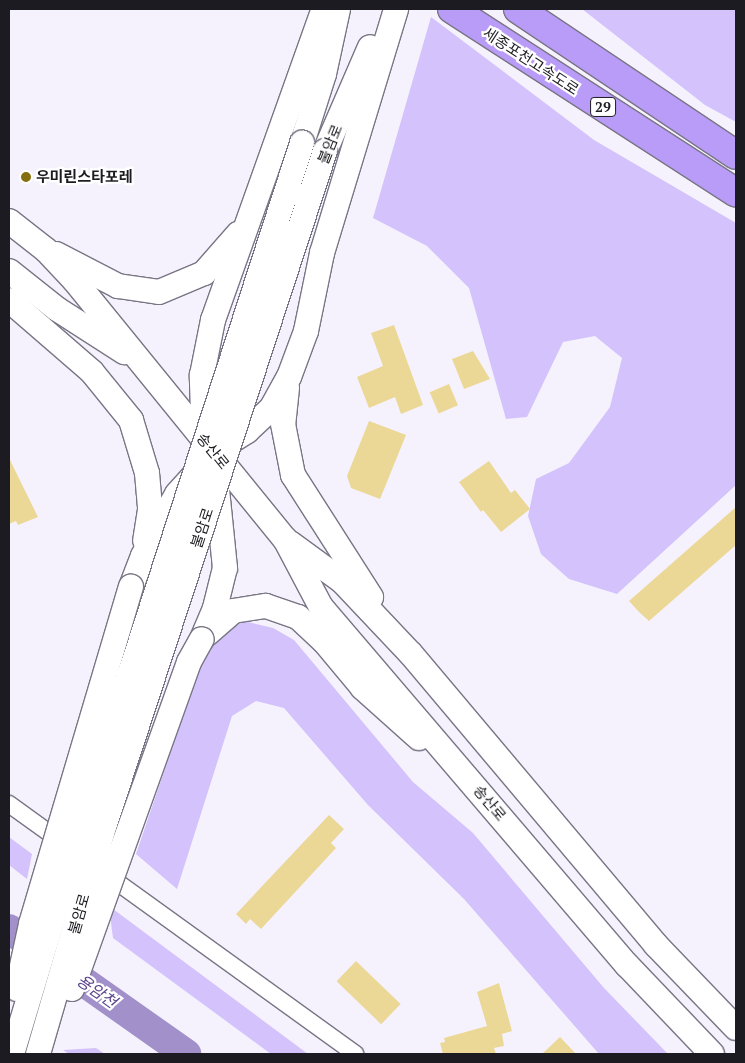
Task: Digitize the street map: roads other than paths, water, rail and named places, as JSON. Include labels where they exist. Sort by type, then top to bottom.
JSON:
[{"type":"highway","name":"29","points":[[518,9],[736,155]]},
{"type":"highway","name":"세종포천고속도로","points":[[461,15],[736,193]]},
{"type":"street","points":[[48,1054],[189,662],[202,639],[215,608],[225,568],[214,452],[203,412],[202,375],[213,320],[324,9]]},
{"type":"street","name":"불암로","points":[[14,1054],[83,819],[324,74],[338,9]]},
{"type":"street","name":"불암로","points":[[38,1054],[105,824],[325,151],[387,9]]},
{"type":"street","points":[[9,1030],[31,924],[131,587],[143,556],[177,494],[214,452],[247,431],[270,409],[289,377],[306,332],[322,253],[396,9]]},
{"type":"street","points":[[46,250],[88,268],[118,286],[159,292],[204,274],[252,215]]},
{"type":"street","name":"송산로","points":[[9,221],[46,250],[76,280],[140,362],[285,539],[321,607],[627,966],[712,1054]]},
{"type":"street","name":"송산로","points":[[9,271],[57,309],[140,362]]},
{"type":"street","points":[[9,300],[92,372],[131,420],[147,473],[150,510],[143,556]]},
{"type":"street","points":[[289,377],[283,424],[293,475],[400,643]]},
{"type":"street","name":"송산로","points":[[285,539],[342,581],[400,643],[656,945],[736,1028]]},
{"type":"street","points":[[202,639],[233,611],[266,606],[298,617],[324,640],[363,688],[489,802]]},
{"type":"street","points":[[9,804],[354,1054]]},
{"type":"street","points":[[9,1050],[14,1054]]},
{"type":"waterway","name":"용암천","points":[[9,929],[186,1054]]},
{"type":"place","name":"우미린스타포레","points":[[26,177]]}]
